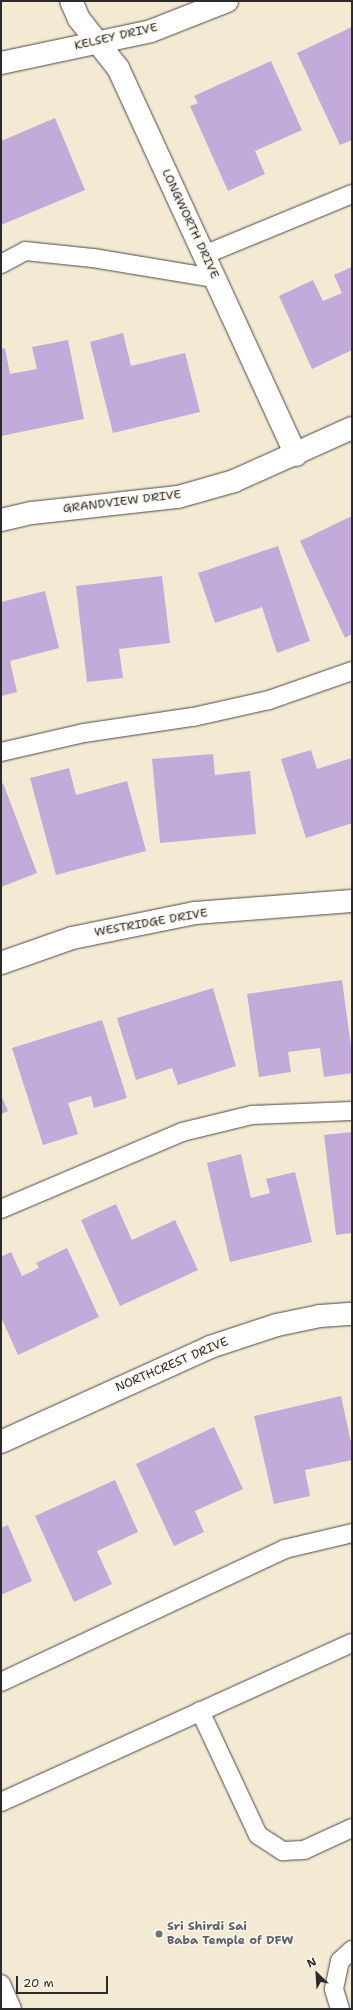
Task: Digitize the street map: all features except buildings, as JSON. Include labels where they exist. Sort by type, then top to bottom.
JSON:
[{"type":"street","name":"LONGWORTH DRIVE","points":[[71,1],[79,19],[96,43],[118,68],[296,455]]},
{"type":"street","name":"KELSEY DRIVE","points":[[1,62],[151,31],[227,1]]},
{"type":"street","name":"GRANDVIEW DRIVE","points":[[1,520],[32,513],[178,497],[234,481],[296,455],[352,428]]},
{"type":"street","name":"WESTRIDGE DRIVE","points":[[1,963],[72,938],[195,913],[352,900]]},
{"type":"street","name":"NORTHCREST DRIVE","points":[[1,1442],[210,1347],[277,1325],[320,1316],[352,1314]]},
{"type":"lane","points":[[204,255],[352,194]]},
{"type":"lane","points":[[1,264],[25,251],[93,258],[214,278]]},
{"type":"lane","points":[[1,752],[84,733],[194,717],[269,700],[352,670]]},
{"type":"lane","points":[[1,1209],[182,1132],[252,1115],[352,1111]]},
{"type":"lane","points":[[1,1682],[286,1549],[352,1533]]},
{"type":"lane","points":[[1,1802],[352,1644]]},
{"type":"lane","points":[[200,1712],[258,1835],[283,1851],[304,1850],[352,1828]]},
{"type":"lane","points":[[340,2009],[334,1990],[340,1961],[352,1950]]},
{"type":"lane","points":[[1,1984],[12,2009]]},
{"type":"place","name":"Sri Shirdi Sai Baba Temple of DFW","points":[[159,1934]]}]
